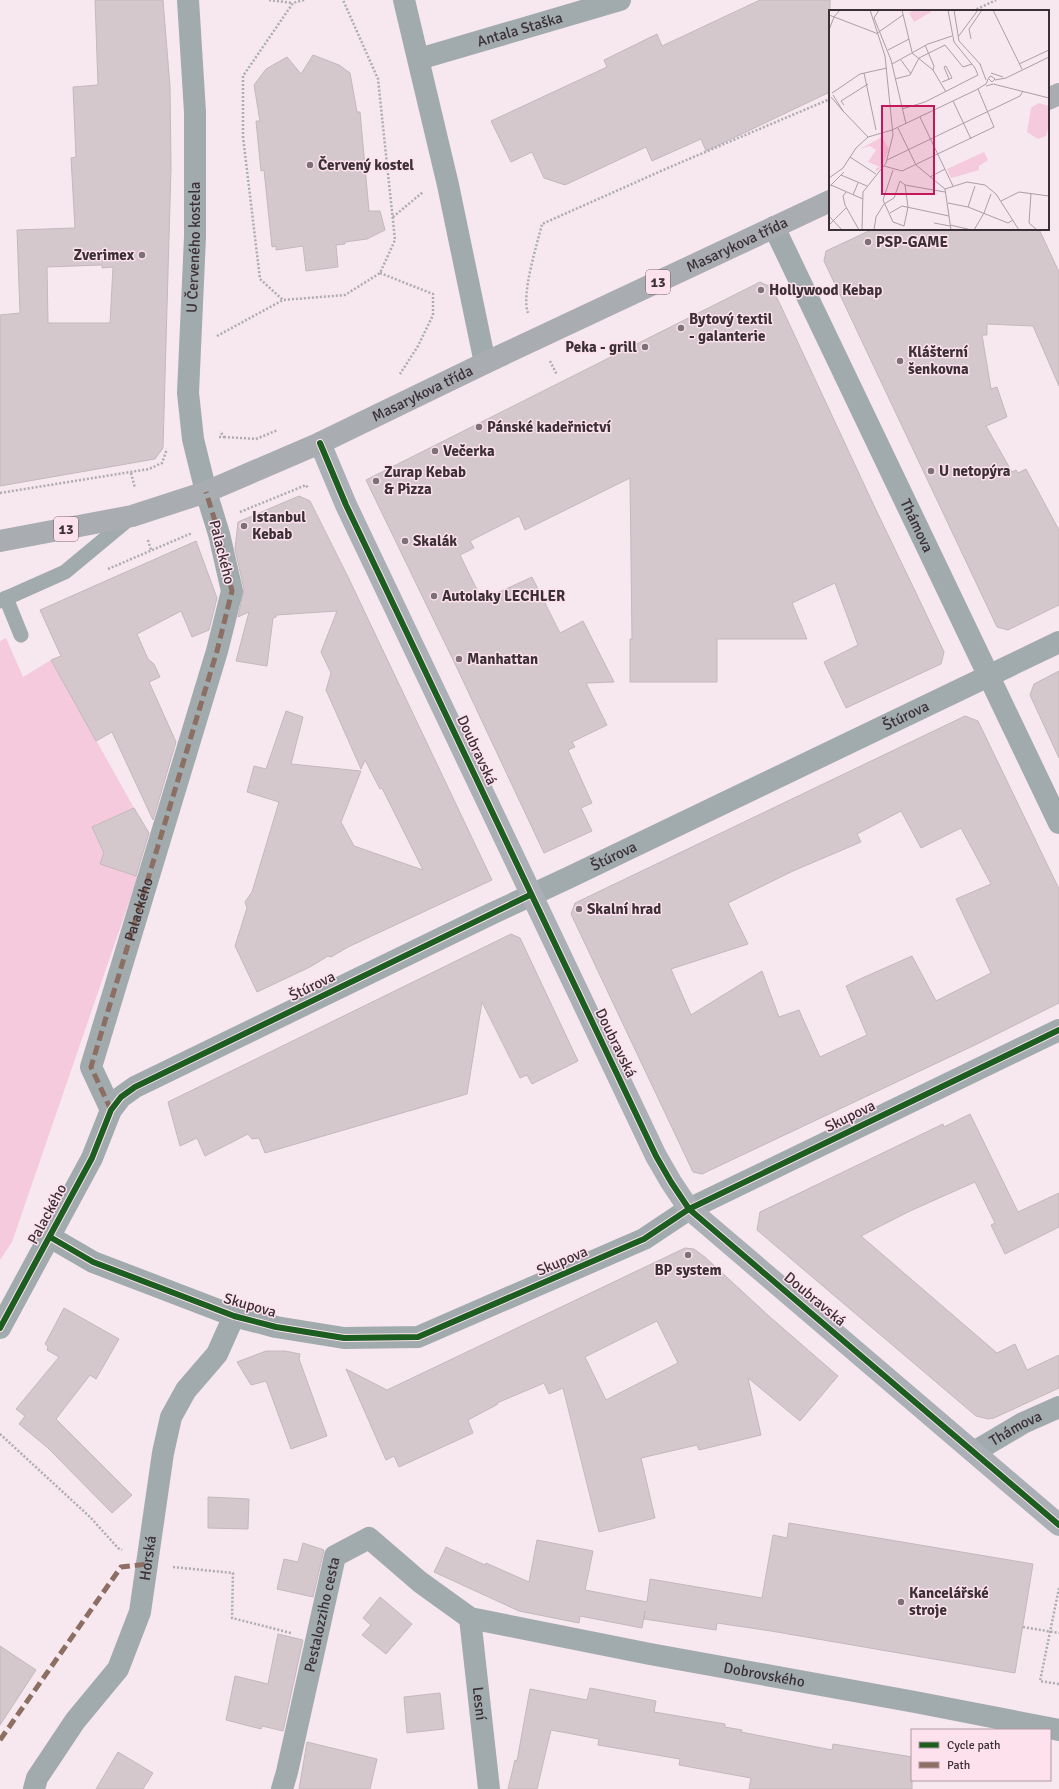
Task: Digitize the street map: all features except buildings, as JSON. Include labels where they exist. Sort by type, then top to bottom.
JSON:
[{"type":"main road","points":[[1049,99],[1059,94]]},
{"type":"main road","name":"Masarykova třída","points":[[0,541],[132,516],[206,492],[320,443],[485,363],[829,201]]},
{"type":"street","name":"U Červeného kostela","points":[[188,0],[195,112],[195,237],[188,393],[193,439],[206,492]]},
{"type":"street","points":[[404,0],[448,185],[485,363]]},
{"type":"street","name":"Antala Staška","points":[[419,59],[538,25],[582,5],[620,0]]},
{"type":"street","name":"Thámova","points":[[774,227],[1059,823]]},
{"type":"street","name":"Doubravská","points":[[320,443],[344,500],[530,895],[656,1156],[689,1209],[1059,1525]]},
{"type":"street","name":"Palackého","points":[[0,1328],[92,1158],[111,1110],[91,1067],[217,651],[232,590],[206,492]]},
{"type":"street","name":"Štúrova","points":[[111,1110],[121,1096],[135,1086],[1059,642]]},
{"type":"street","name":"Skupova","points":[[50,1237],[93,1262],[234,1316],[276,1327],[344,1338],[418,1336],[644,1239],[689,1209],[1059,1030]]},
{"type":"street","name":"Horská","points":[[34,1789],[38,1778],[75,1721],[118,1669],[140,1612],[163,1453],[171,1417],[186,1390],[217,1354],[234,1316]]},
{"type":"street","name":"Thámova","points":[[974,1452],[1024,1423],[1059,1407]]},
{"type":"street","name":"Pestalozziho cesta","points":[[282,1789],[335,1556],[369,1538],[420,1582],[470,1618]]},
{"type":"street","name":"Dobrovského","points":[[470,1618],[650,1654],[915,1702],[1059,1730]]},
{"type":"street","name":"Lesní","points":[[470,1618],[489,1789]]},
{"type":"lane","points":[[21,636],[3,599],[65,572],[132,516]]},
{"type":"path","points":[[269,0],[293,3],[304,0]]},
{"type":"path","points":[[293,3],[243,76],[243,138],[260,279],[283,300],[345,295],[380,273],[395,240],[378,79],[343,0]]},
{"type":"path","points":[[975,10],[996,0]]},
{"type":"path","points":[[538,339],[526,307],[528,281],[542,224],[829,98]]},
{"type":"path","points":[[392,217],[426,190],[448,185]]},
{"type":"path","points":[[380,273],[433,294],[433,315],[418,346],[400,374],[395,378]]},
{"type":"path","points":[[224,437],[256,439],[284,427]]},
{"type":"path","points":[[0,493],[131,473]]},
{"type":"path","points":[[101,572],[215,522],[306,485],[309,490]]},
{"type":"path","points":[[1059,1588],[1040,1681],[1059,1684]]},
{"type":"path","points":[[1022,1627],[1059,1633]]},
{"type":"shaded area","points":[[6,638],[23,677],[51,660],[134,808],[92,827],[104,853],[100,864],[138,876],[12,1242],[0,1260],[0,641]]},
{"type":"marked path","points":[[111,1110],[91,1067],[217,651],[232,591],[219,534],[206,492]]},
{"type":"marked path","points":[[0,1740],[121,1567],[148,1564]]},
{"type":"cycle path","points":[[320,443],[346,505],[656,1156],[689,1209],[1059,1525]]},
{"type":"cycle path","points":[[0,1328],[92,1158],[111,1110],[121,1097],[135,1087],[530,895]]},
{"type":"cycle path","points":[[50,1237],[93,1262],[234,1316],[276,1327],[344,1338],[418,1337],[644,1239],[689,1209],[1059,1030]]},
{"type":"place","name":"Červený kostel","points":[[310,165]]},
{"type":"place","name":"PSP-GAME","points":[[868,242]]},
{"type":"place","name":"Zverimex","points":[[142,255]]},
{"type":"place","name":"Hollywood Kebap","points":[[761,290]]},
{"type":"place","name":"Bytový textil - galanterie","points":[[681,328]]},
{"type":"place","name":"Peka - grill","points":[[645,347]]},
{"type":"place","name":"Klášterní šenkovna","points":[[900,361]]},
{"type":"place","name":"Pánské kadeřnictví","points":[[479,427]]},
{"type":"place","name":"Večerka","points":[[435,451]]},
{"type":"place","name":"U netopýra","points":[[931,471]]},
{"type":"place","name":"Zurap Kebab & Pizza","points":[[376,481]]},
{"type":"place","name":"Istanbul Kebab","points":[[244,526]]},
{"type":"place","name":"Skalák","points":[[405,541]]},
{"type":"place","name":"Autolaky LECHLER","points":[[434,596]]},
{"type":"place","name":"Manhattan","points":[[459,659]]},
{"type":"place","name":"Skalní hrad","points":[[579,909]]},
{"type":"place","name":"BP system","points":[[688,1255]]},
{"type":"place","name":"Kancelářské stroje","points":[[901,1602]]}]
